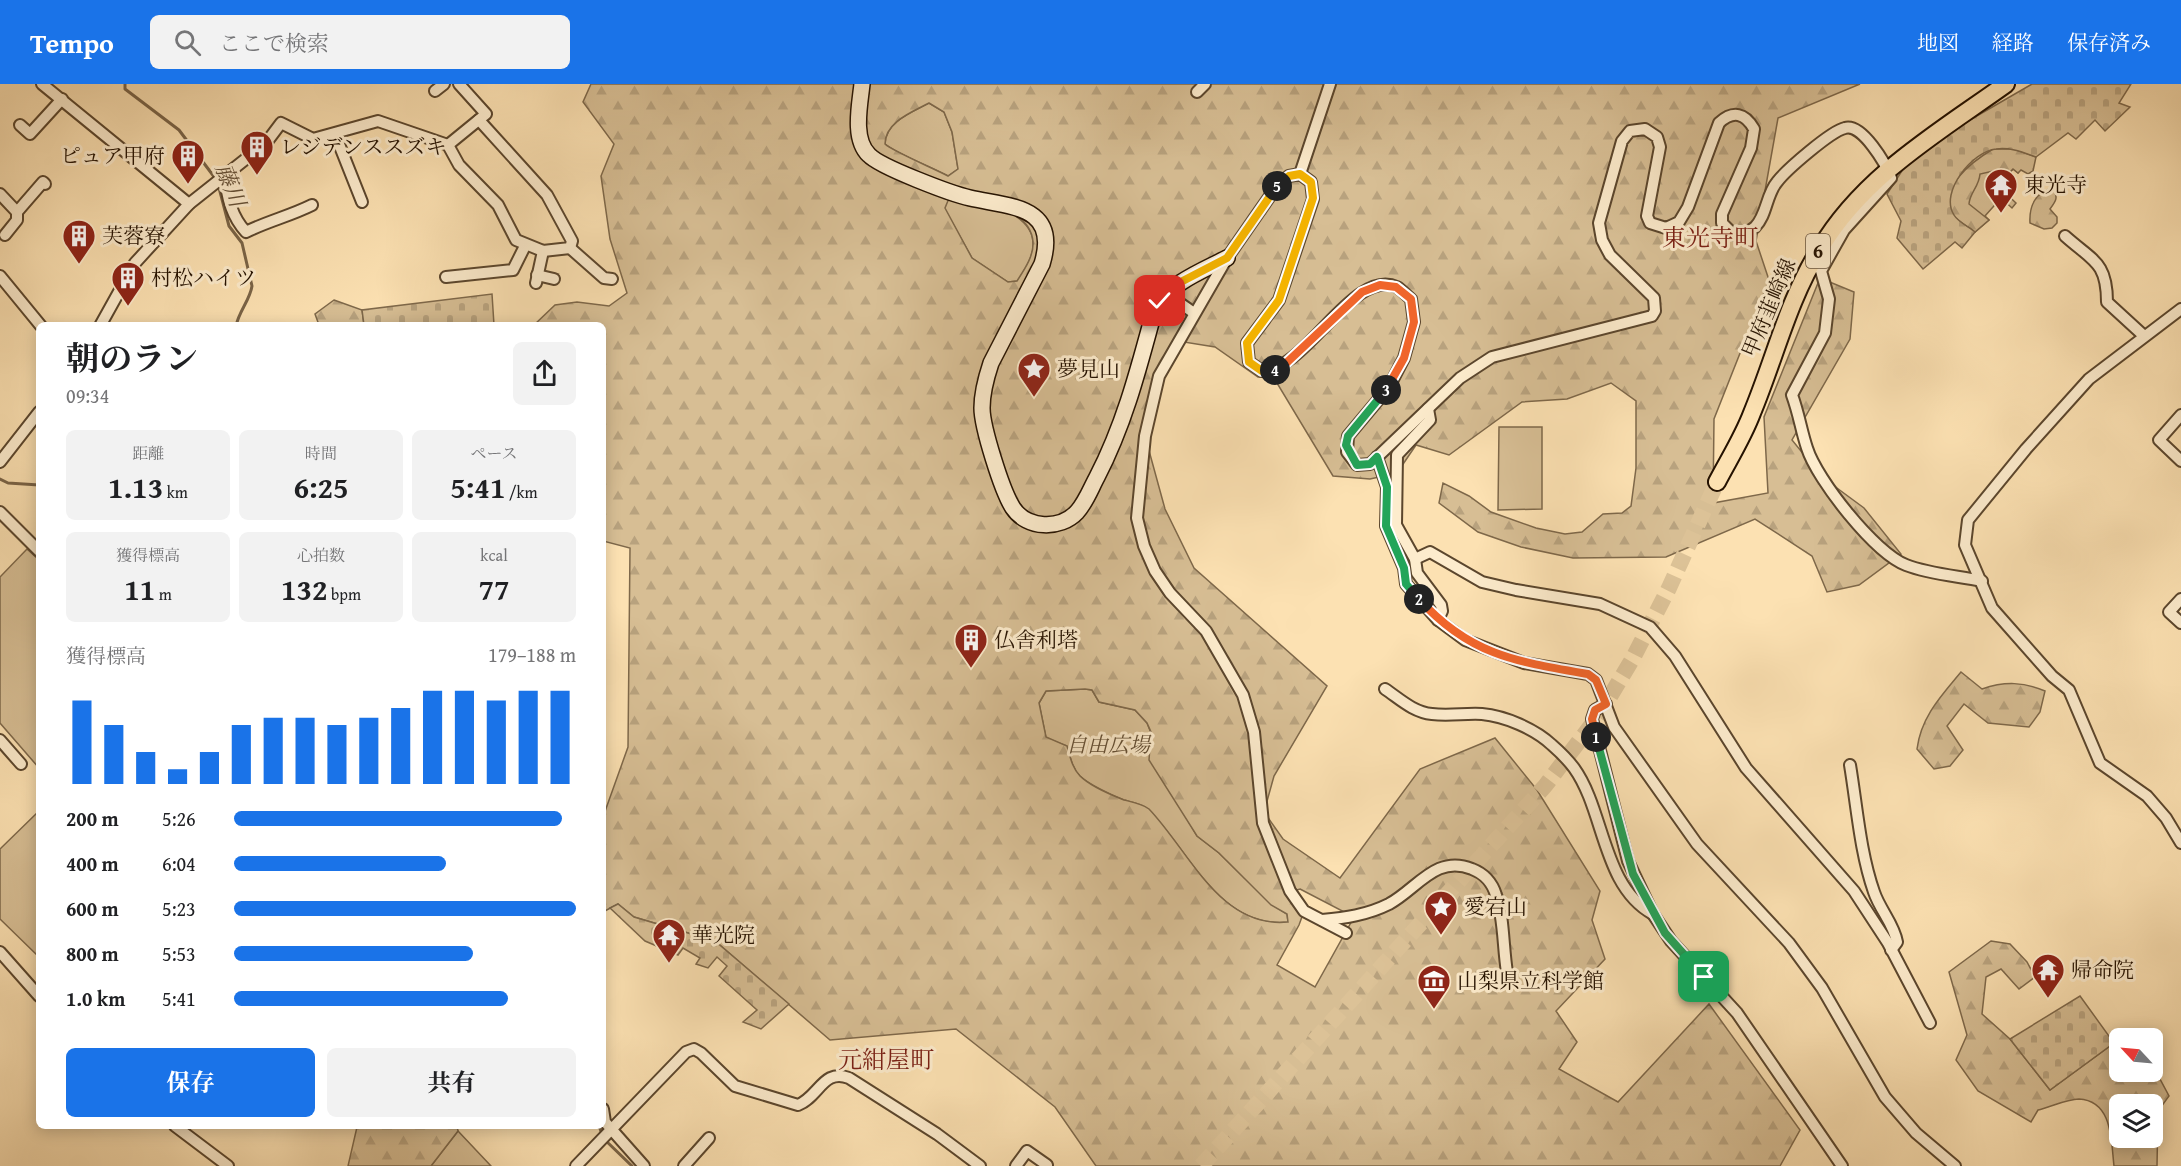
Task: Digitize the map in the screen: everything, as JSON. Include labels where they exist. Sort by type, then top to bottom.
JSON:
[{"type":"main road","points":[[862,84],[859,126],[861,142],[868,155],[887,166],[969,198],[1016,205],[1029,212],[1045,235],[1047,248],[1042,264],[991,363],[985,380],[982,400],[983,422],[1013,509],[1033,523],[1053,525],[1076,513],[1088,495],[1123,420],[1155,308],[1173,286],[1227,258]]},
{"type":"main road","name":"甲府韮崎線","points":[[1717,482],[1752,414],[1793,300],[1820,247],[1845,213],[1888,169],[2006,84]]},
{"type":"street","points":[[448,145],[486,114],[459,84]]},
{"type":"street","points":[[1300,174],[1330,84]]},
{"type":"street","points":[[48,86],[189,204]]},
{"type":"street","points":[[20,125],[30,134],[62,99]]},
{"type":"street","points":[[1346,933],[1304,910],[1290,891],[1263,823],[1254,732],[1240,690],[1206,631],[1170,593],[1155,571],[1144,546],[1137,518],[1145,436],[1156,384],[1227,258],[1277,186],[1289,176],[1300,174],[1311,182],[1313,198],[1279,300],[1255,328],[1247,343],[1246,354],[1249,362],[1262,371],[1282,367],[1362,292],[1380,285],[1396,287],[1411,299],[1414,322],[1404,358],[1389,387],[1348,436],[1346,445],[1357,465],[1370,464],[1460,378],[1492,357],[1652,316],[1655,311],[1654,298],[1610,255],[1600,232],[1601,210],[1622,141],[1630,131],[1645,129],[1657,137],[1660,147],[1647,216],[1650,223],[1666,228],[1683,217],[1719,123],[1727,115],[1742,115],[1754,129],[1751,148],[1722,214],[1722,223],[1734,235],[1741,235],[1756,226],[1777,181],[1807,153],[1845,128],[1854,128],[1864,134],[1888,169],[1891,178],[1844,230],[1821,271],[1829,298],[1825,333],[1792,395],[1802,419],[1807,449],[1822,477],[1873,542],[1906,565],[1982,581]]},
{"type":"street","points":[[479,120],[548,195],[572,242],[570,248]]},
{"type":"street","points":[[102,322],[135,263],[189,204],[266,143],[281,123],[313,139],[378,121],[448,145],[459,165],[498,205],[516,240],[525,246],[543,251],[570,248],[604,278],[612,279]]},
{"type":"street","points":[[335,134],[362,202]]},
{"type":"street","points":[[223,175],[235,221],[246,232],[277,217],[292,215],[312,205]]},
{"type":"street","points":[[17,212],[43,182],[45,184]]},
{"type":"street","points":[[0,194],[17,212],[18,220],[5,235]]},
{"type":"street","points":[[2066,236],[2104,271],[2107,281],[2106,302],[2143,335]]},
{"type":"street","points":[[446,277],[513,270],[525,246]]},
{"type":"street","points":[[543,251],[536,279],[554,279]]},
{"type":"street","points":[[0,276],[38,322]]},
{"type":"street","points":[[1160,301],[1174,299],[1194,313]]},
{"type":"street","points":[[2181,309],[2143,335],[2076,392],[1968,520],[1965,545],[1992,608],[2002,622],[2075,698],[2100,763],[2147,796],[2166,818],[2181,843]]},
{"type":"street","points":[[1428,409],[1430,420],[1397,454],[1396,525],[1415,559],[1417,573],[1441,605],[1442,610],[1437,620]]},
{"type":"street","points":[[2181,415],[2159,440],[2181,461]]},
{"type":"street","points":[[0,462],[36,416]]},
{"type":"street","points":[[1377,457],[1387,487],[1386,526],[1404,568],[1406,584],[1437,620],[1465,640],[1524,663],[1588,674],[1596,680],[1614,727],[1697,844],[1789,943],[1822,988],[1885,1097],[1916,1133],[1955,1166]]},
{"type":"street","points":[[0,512],[36,548]]},
{"type":"street","points":[[1415,559],[1430,552],[1482,582],[1600,604],[1650,627],[1675,656],[1746,768],[1854,891],[1891,950],[1930,1023]]},
{"type":"street","points":[[2181,599],[2169,612],[2181,623]]},
{"type":"street","points":[[1385,688],[1411,708],[1431,714],[1485,714],[1512,721],[1551,744],[1575,769],[1621,880],[1641,907],[1653,914]]},
{"type":"street","points":[[1606,704],[1595,710],[1592,719],[1628,861],[1653,914],[1671,941],[1737,1013],[1842,1166]]},
{"type":"street","points":[[0,740],[21,764]]},
{"type":"street","points":[[1850,765],[1871,883],[1882,913],[1895,932],[1896,942],[1891,950]]},
{"type":"street","points":[[1322,920],[1355,917],[1380,908],[1438,867],[1453,864],[1467,867],[1481,873],[1489,880],[1497,896],[1507,972]]},
{"type":"street","points":[[0,952],[36,993]]},
{"type":"street","points":[[576,1166],[686,1052],[694,1049],[735,1086],[798,1105],[804,1103],[827,1078],[843,1075],[937,1134],[980,1166]]},
{"type":"street","points":[[606,1124],[609,1130],[644,1166]]},
{"type":"street","points":[[179,1129],[228,1166]]},
{"type":"street","points":[[684,1166],[708,1138]]},
{"type":"street","points":[[1016,1166],[1027,1151],[1047,1165]]},
{"type":"green space","points":[[591,84],[1860,84],[1778,118],[1756,241],[1769,280],[1714,419],[1713,503],[1768,493],[1764,417],[1820,278],[1854,292],[1850,339],[1792,440],[1822,477],[1864,508],[1901,554],[1859,585],[1827,592],[1812,556],[1755,519],[1666,557],[1573,558],[1521,547],[1478,532],[1439,503],[1443,483],[1469,496],[1491,512],[1536,528],[1565,534],[1582,532],[1603,514],[1622,513],[1631,506],[1636,468],[1636,401],[1611,383],[1567,399],[1522,402],[1449,455],[1416,445],[1397,473],[1370,479],[1333,476],[1274,378],[1258,377],[1215,347],[1178,341],[1159,376],[1145,436],[1165,509],[1194,568],[1327,686],[1274,776],[1264,812],[1283,839],[1340,878],[1420,769],[1495,738],[1537,790],[1600,891],[1592,920],[1605,959],[1556,1011],[1577,1042],[1559,1069],[1618,1102],[1709,1004],[1800,1130],[1780,1166],[1096,1166],[1055,1107],[956,1029],[830,1040],[715,941],[634,917],[618,904],[606,910],[606,809],[628,747],[630,548],[606,542],[606,322],[537,322],[555,305],[577,302],[609,306],[627,293],[610,239],[601,176],[614,144],[583,102]],"holes":[[[929,103],[944,112],[952,132],[958,169],[948,176],[885,144],[886,136],[894,124]],[[952,191],[1001,207],[1013,213],[1030,230],[1033,242],[1032,252],[1017,281],[1008,282],[972,258],[945,208]],[[1092,690],[1099,702],[1135,710],[1147,723],[1151,732],[1149,760],[1197,836],[1219,853],[1271,905],[1287,914],[1288,922],[1264,921],[1243,913],[1225,901],[1208,884],[1149,809],[1141,804],[1107,793],[1077,773],[1067,746],[1046,737],[1039,703],[1046,691]],[[1300,889],[1354,917],[1315,987],[1277,965],[1303,914],[1290,892]]]},
{"type":"green space","points":[[2032,84],[2131,84],[2119,103],[2130,107],[2105,131],[2095,120],[2076,139],[2068,133],[2036,157],[2016,150],[1996,149],[1987,151],[1978,157],[1961,174],[1951,195],[1954,215],[1975,232],[1962,248],[1955,242],[1923,269],[1897,238],[1901,221],[1887,194],[1905,166],[1956,128]]},
{"type":"green space","points":[[929,103],[944,112],[952,132],[958,169],[948,176],[885,144],[886,136],[894,124]]},
{"type":"green space","points":[[1993,149],[2020,170],[2018,173],[2013,169],[1998,186],[2016,203],[2012,208],[2001,198],[1985,216],[1989,220],[1975,232],[1952,185]]},
{"type":"green space","points":[[1993,149],[2014,149],[2036,157],[2033,171],[2028,174],[2021,170],[2018,173],[2013,169],[2010,172],[2002,169],[1980,174],[1969,204],[1989,220],[1975,232],[1953,215],[1949,205],[1950,195],[1953,185],[1967,168]]},
{"type":"green space","points":[[2052,188],[2056,199],[2050,209],[2057,217],[2057,223],[2052,228],[2044,229],[2030,223],[2031,211],[2037,197]]},
{"type":"green space","points":[[952,191],[1002,208],[1024,223],[1031,232],[1032,253],[1018,281],[1008,282],[972,258],[944,208]]},
{"type":"green space","points":[[492,294],[494,322],[364,322],[362,310]]},
{"type":"green space","points":[[334,300],[362,310],[364,322],[318,322],[315,314]]},
{"type":"green space","points":[[1499,427],[1542,427],[1542,509],[1498,510]]},
{"type":"green space","points":[[27,549],[36,557],[36,765],[0,723],[0,577]]},
{"type":"green space","points":[[1961,672],[1982,689],[2014,684],[2045,691],[2040,712],[2029,727],[1988,723],[1964,704],[1947,726],[1963,750],[1950,766],[1934,769],[1917,749],[1919,737],[1927,717]]},
{"type":"green space","name":"自由広場","points":[[1092,690],[1099,702],[1135,710],[1147,723],[1151,733],[1149,753],[1197,836],[1219,853],[1271,904],[1287,914],[1288,922],[1264,921],[1243,913],[1225,901],[1208,884],[1147,808],[1113,795],[1084,779],[1075,769],[1067,746],[1046,738],[1039,703],[1046,691]]},
{"type":"green space","points":[[36,814],[36,954],[0,919],[0,849]]},
{"type":"green space","points":[[618,904],[634,917],[715,941],[789,1004],[761,1029],[743,1022],[757,1010],[719,976],[727,966],[717,957],[708,968],[696,964],[700,958],[683,948],[678,955],[645,941],[610,908]]},
{"type":"green space","points":[[1991,941],[2010,944],[2027,962],[2035,977],[2019,989],[2001,969],[1986,977],[1982,1014],[2010,1039],[2050,1090],[2109,1047],[2109,1082],[2162,1082],[2169,1096],[2163,1104],[2163,1094],[2109,1094],[2109,1127],[2104,1114],[2098,1107],[2090,1101],[2079,1099],[2038,1110],[2031,1122],[1978,1091],[1956,1060],[1967,1035],[1949,972]]},
{"type":"green space","points":[[2080,996],[2109,1036],[2109,1047],[2050,1090],[2010,1039]]},
{"type":"green space","points":[[357,1129],[458,1129],[431,1166],[348,1166]]},
{"type":"green space","points":[[458,1131],[491,1166],[431,1166]]},
{"type":"green space","points":[[2112,1148],[2157,1148],[2157,1166],[2114,1166]]},
{"type":"waterway","name":"藤川","points":[[125,84],[125,89],[179,130],[215,178]]},
{"type":"waterway","name":"藤川","points":[[218,184],[229,226],[242,243],[252,286],[237,322]]},
{"type":"waterway","points":[[0,479],[8,483],[36,485]]},
{"type":"waterway","name":"藤川","points":[[600,1129],[604,1139],[632,1166]]},
{"type":"tunnel","points":[[1201,1166],[1545,786],[1599,715],[1633,658],[1669,588],[1717,482]]},
{"type":"place","name":"レジデンススズキ","points":[[257,176]]},
{"type":"place","name":"ピュア甲府","points":[[188,185]]},
{"type":"place","name":"東光寺","points":[[2001,214]]},
{"type":"place","name":"芙蓉寮","points":[[79,265]]},
{"type":"place","name":"村松ハイツ","points":[[128,307]]},
{"type":"place","name":"夢見山","points":[[1034,398]]},
{"type":"place","name":"仏舎利塔","points":[[971,669]]},
{"type":"place","name":"愛宕山","points":[[1441,936]]},
{"type":"place","name":"華光院","points":[[669,964]]},
{"type":"place","name":"帰命院","points":[[2048,999]]},
{"type":"place","name":"山梨県立科学館","points":[[1434,1010]]},
{"type":"district","name":"東光寺町","points":[[1710,238]]},
{"type":"district","name":"元紺屋町","points":[[886,1060]]},
{"type":"route","points":[[1160,301],[1173,286],[1227,258],[1277,186],[1289,176],[1300,174],[1311,182],[1313,198],[1279,300],[1255,328],[1247,343],[1246,354],[1249,362],[1262,371],[1273,371],[1282,367],[1362,292],[1380,285],[1396,287],[1411,299],[1414,322],[1404,358],[1389,387],[1348,436],[1347,452],[1357,465],[1370,464],[1377,457],[1387,487],[1386,526],[1404,568],[1406,584],[1437,620],[1465,640],[1524,663],[1588,674],[1596,680],[1606,704],[1595,710],[1592,719],[1628,861],[1653,914],[1665,933],[1704,977]]}]
